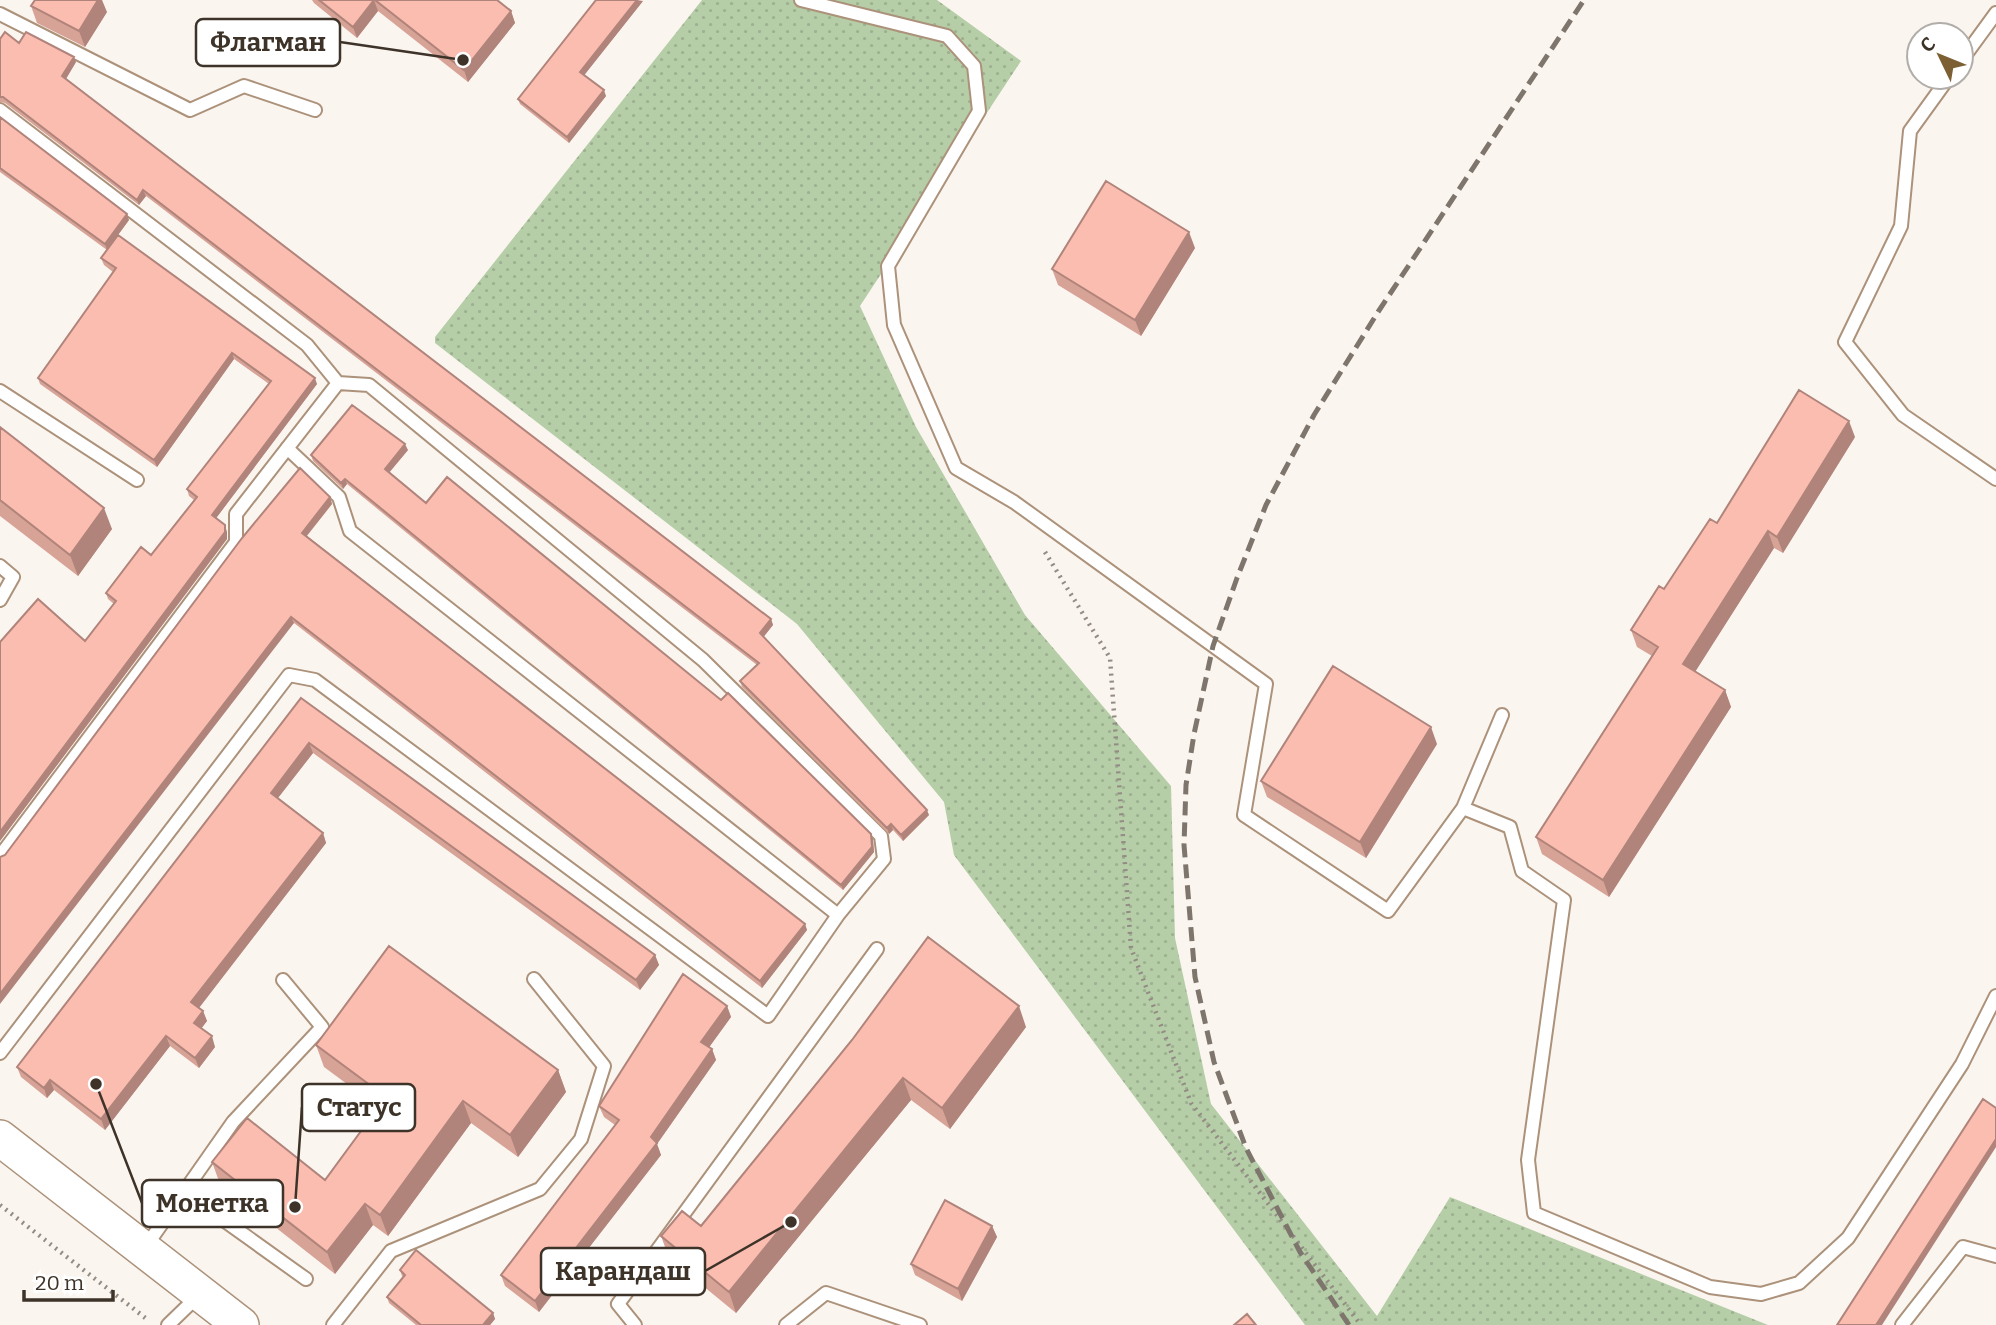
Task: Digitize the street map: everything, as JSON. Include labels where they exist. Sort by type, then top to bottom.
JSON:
[{"type":"main road","points":[[0,1138],[242,1325]]},
{"type":"lane","points":[[802,0],[947,36],[974,66],[979,111],[888,265],[894,324],[956,468],[1014,502],[1266,684],[1244,816],[1388,911],[1463,808],[1502,715]]},
{"type":"lane","points":[[1975,42],[1996,13]]},
{"type":"lane","points":[[0,14],[190,110],[244,86],[316,110]]},
{"type":"lane","points":[[1939,91],[1910,131],[1901,226],[1845,342],[1903,415],[1996,479]]},
{"type":"lane","points":[[0,110],[307,345],[338,383],[369,385],[704,660],[881,836],[884,859],[838,915],[768,1016],[316,680],[289,676],[0,1053]]},
{"type":"lane","points":[[0,856],[236,542],[236,514],[338,383]]},
{"type":"lane","points":[[0,390],[137,481]]},
{"type":"lane","points":[[287,448],[339,497],[350,531],[838,915]]},
{"type":"lane","points":[[0,566],[12,577],[0,600]]},
{"type":"lane","points":[[1463,808],[1510,827],[1522,871],[1564,900],[1528,1160],[1534,1213],[1710,1287],[1761,1294],[1799,1283],[1848,1238],[1962,1064],[1996,996]]},
{"type":"lane","points":[[635,1325],[618,1304],[877,949]]},
{"type":"lane","points":[[333,1325],[391,1251],[540,1189],[581,1139],[604,1066],[534,979]]},
{"type":"lane","points":[[144,1249],[233,1122],[322,1027],[284,980]]},
{"type":"lane","points":[[183,1191],[306,1279]]},
{"type":"lane","points":[[1902,1325],[1963,1247],[1996,1256]]},
{"type":"lane","points":[[168,1325],[200,1293]]},
{"type":"lane","points":[[786,1325],[826,1293],[920,1325]]},
{"type":"path","points":[[1042,546],[1110,658],[1131,948],[1191,1103],[1361,1325]]},
{"type":"path","points":[[0,1205],[155,1325]]},
{"type":"green space","points":[[702,0],[937,0],[1021,61],[860,306],[916,427],[1025,615],[1171,786],[1175,938],[1211,1104],[1377,1316],[1450,1197],[1768,1325],[1305,1325],[954,855],[944,802],[797,624],[435,343],[435,337]]},
{"type":"building","points":[[35,0],[98,0],[79,31],[31,6]]},
{"type":"building","points":[[319,0],[374,0],[353,27]]},
{"type":"building","points":[[375,0],[497,0],[511,11],[464,70]]},
{"type":"building","points":[[596,0],[637,0],[580,72],[604,90],[567,137],[518,99]]},
{"type":"building","points":[[5,32],[19,43],[26,32],[74,57],[62,76],[771,619],[760,633],[927,810],[901,835],[891,824],[887,828],[740,681],[759,663],[143,190],[137,200],[0,97],[0,39]]},
{"type":"building","points":[[0,117],[127,214],[105,244],[0,168]]},
{"type":"building","points":[[1106,181],[1189,232],[1135,320],[1052,269]]},
{"type":"building","points":[[118,235],[315,378],[212,515],[225,525],[225,532],[0,832],[0,642],[38,599],[85,641],[116,601],[106,593],[141,547],[151,555],[197,497],[187,489],[271,381],[232,353],[154,460],[38,378],[116,268],[101,258]]},
{"type":"building","points":[[1799,390],[1849,421],[1777,537],[1768,531],[1683,664],[1725,690],[1603,880],[1536,837],[1658,647],[1631,630],[1659,586],[1664,589],[1710,519],[1717,523]]},
{"type":"building","points":[[352,405],[405,444],[385,469],[426,503],[447,477],[721,700],[728,693],[871,834],[872,847],[841,885],[345,479],[341,483],[311,455]]},
{"type":"building","points":[[0,427],[104,508],[70,555],[0,500]]},
{"type":"building","points":[[300,468],[330,497],[302,533],[805,924],[760,981],[291,617],[0,994],[0,857],[5,855],[242,538]]},
{"type":"building","points":[[1333,666],[1431,727],[1360,842],[1261,781]]},
{"type":"building","points":[[301,698],[655,955],[636,980],[309,743],[271,793],[323,833],[191,1002],[203,1011],[194,1023],[212,1036],[195,1058],[166,1036],[101,1119],[50,1080],[44,1088],[17,1067]]},
{"type":"building","points":[[928,937],[1019,1006],[942,1108],[903,1078],[729,1292],[661,1236],[682,1211],[701,1226],[852,1040]]},
{"type":"building","points":[[389,946],[558,1070],[510,1135],[463,1101],[380,1215],[365,1204],[327,1252],[212,1162],[247,1118],[325,1180],[386,1097],[316,1045]]},
{"type":"building","points":[[683,974],[727,1006],[701,1042],[712,1049],[651,1137],[657,1143],[535,1301],[501,1275],[619,1120],[599,1106]]},
{"type":"building","points":[[1983,1099],[1996,1108],[1996,1139],[1876,1325],[1837,1325]]},
{"type":"building","points":[[945,1200],[992,1226],[958,1289],[911,1264]]},
{"type":"building","points":[[416,1250],[493,1313],[483,1325],[421,1325],[387,1297],[405,1275],[400,1270]]},
{"type":"building","points":[[1247,1314],[1256,1325],[1234,1325]]},
{"type":"railway","points":[[1349,1325],[1300,1252],[1246,1148],[1214,1062],[1195,977],[1184,845],[1186,785],[1194,734],[1213,646],[1266,505],[1314,415],[1378,312],[1584,0]]},
{"type":"place","name":"Флагман","points":[[463,60]]},
{"type":"place","name":"Монетка","points":[[96,1084]]},
{"type":"place","name":"Статус","points":[[295,1207]]},
{"type":"place","name":"Карандаш","points":[[791,1222]]}]
